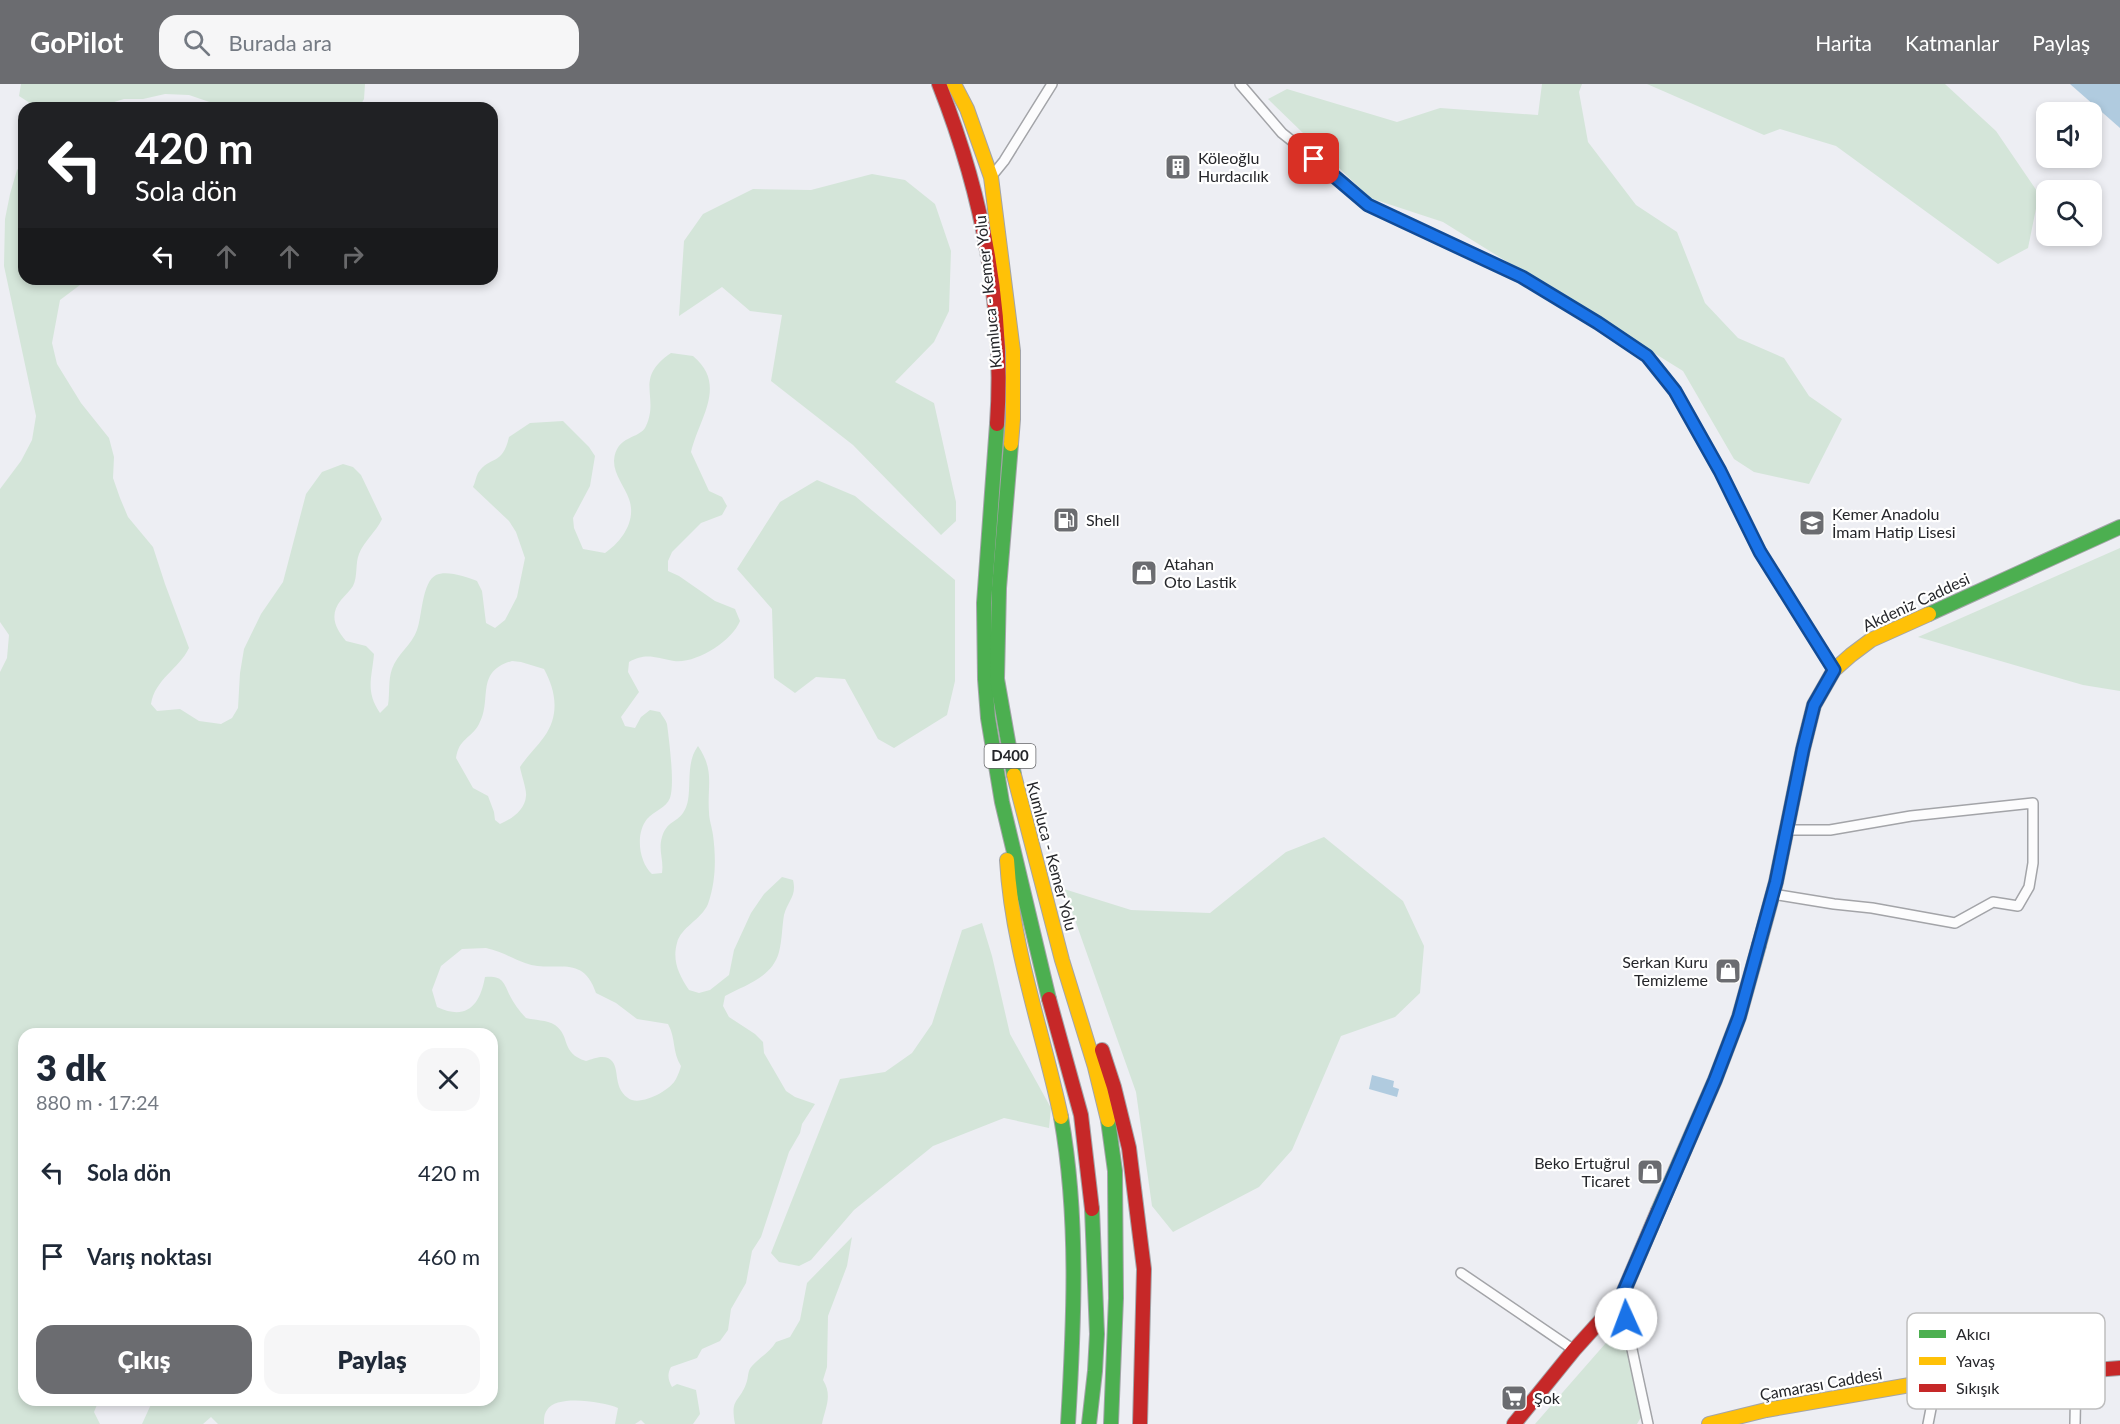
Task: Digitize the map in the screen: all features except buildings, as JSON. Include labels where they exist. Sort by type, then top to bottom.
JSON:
[{"type":"main road","name":"Kumluca - Kemer Yolu","points":[[939,84],[954,120],[974,181],[993,291],[998,353],[998,408],[984,580],[982,632],[984,680],[995,766],[1006,822],[1045,984],[1077,1099],[1087,1153],[1093,1202],[1096,1349],[1089,1424]]},
{"type":"main road","name":"Kumluca - Kemer Yolu","points":[[954,84],[968,109],[991,177],[1013,362],[1013,418],[999,588],[997,679],[1016,785],[1095,1067],[1112,1143],[1115,1172],[1116,1298],[1111,1424]]},
{"type":"main road","name":"Akdeniz Caddesi","points":[[1514,1424],[1574,1350],[1621,1298],[1715,1080],[1739,1017],[1773,894],[1814,705],[1834,670],[1871,640],[2120,527]]},
{"type":"main road","name":"Kumluca - Kemer Yolu","points":[[1006,822],[1008,888],[1038,1029],[1055,1090],[1070,1193],[1074,1317],[1068,1424]]},
{"type":"main road","points":[[1042,884],[1064,936],[1093,1022],[1114,1087],[1129,1148],[1144,1269],[1140,1424]]},
{"type":"main road","name":"Çamarası Caddesi","points":[[2105,1369],[2120,1368]]},
{"type":"main road","name":"Çamarası Caddesi","points":[[1709,1424],[1766,1410],[1907,1386]]},
{"type":"street","points":[[991,177],[1004,161],[1052,84]]},
{"type":"street","points":[[1240,84],[1282,133],[1346,184],[1368,205],[1522,277],[1647,356],[1675,391],[1720,471],[1760,552],[1834,670]]},
{"type":"street","points":[[1773,894],[1955,923],[1993,902],[2018,906],[2029,887],[2033,863],[2033,803],[1911,816],[1830,830],[1786,830]]},
{"type":"street","points":[[1461,1273],[1574,1350]]},
{"type":"street","points":[[1621,1298],[1648,1424]]},
{"type":"street","points":[[1928,1424],[1931,1409]]},
{"type":"street","points":[[2075,1409],[2075,1424]]},
{"type":"green space","points":[[21,84],[365,84],[362,102],[209,102],[189,95],[165,94],[114,102],[28,102],[19,96]]},
{"type":"green space","points":[[1542,84],[1582,84],[1579,92],[1588,142],[1636,205],[1677,232],[1705,303],[1738,338],[1784,358],[1809,396],[1842,419],[1809,484],[1754,472],[1734,459],[1683,371],[1443,222],[1370,198],[1268,99],[1287,89],[1397,122],[1440,108],[1538,115]]},
{"type":"green space","points":[[1647,84],[1945,84],[1996,131],[2036,190],[2036,209],[2028,248],[1998,264],[1836,146],[1780,129],[1764,135]]},
{"type":"green space","points":[[18,169],[18,285],[80,285],[60,300],[52,343],[57,364],[81,403],[109,438],[114,457],[113,478],[120,498],[128,517],[153,547],[189,648],[153,695],[151,704],[157,711],[180,709],[199,721],[221,724],[232,718],[238,708],[244,649],[261,614],[283,582],[306,494],[322,472],[343,464],[353,467],[361,475],[382,519],[359,554],[355,582],[337,606],[334,616],[339,631],[346,641],[366,646],[374,654],[371,691],[380,713],[388,705],[390,678],[394,664],[417,630],[425,592],[431,579],[436,575],[446,573],[477,581],[482,591],[486,623],[495,628],[505,620],[517,597],[525,558],[516,532],[509,521],[473,487],[482,468],[503,453],[509,437],[530,423],[563,421],[589,447],[595,456],[590,486],[573,518],[574,528],[583,549],[605,553],[622,537],[629,523],[631,507],[614,461],[619,446],[639,434],[646,426],[650,415],[650,380],[653,371],[671,353],[693,356],[703,367],[709,378],[710,390],[691,452],[709,491],[722,497],[727,506],[722,515],[701,523],[672,552],[668,561],[668,571],[715,601],[735,609],[740,621],[736,629],[721,643],[692,659],[674,661],[646,656],[629,662],[628,672],[639,692],[621,717],[625,726],[635,728],[641,717],[650,710],[660,712],[667,724],[671,762],[670,798],[643,825],[640,848],[644,862],[652,874],[662,873],[662,837],[666,828],[683,813],[686,806],[691,763],[698,746],[707,763],[709,815],[715,852],[715,870],[711,895],[705,910],[679,937],[675,956],[677,968],[689,990],[699,993],[710,990],[729,975],[734,950],[751,913],[764,894],[782,877],[793,880],[794,890],[784,915],[780,948],[775,961],[757,980],[725,996],[723,1006],[729,1017],[763,1042],[764,1053],[786,1091],[815,1104],[802,1124],[800,1133],[789,1152],[761,1237],[752,1251],[746,1283],[731,1309],[728,1330],[720,1341],[702,1349],[697,1358],[671,1367],[668,1377],[672,1387],[677,1384],[696,1390],[700,1414],[693,1424],[645,1424],[641,1420],[635,1424],[615,1424],[618,1408],[570,1401],[552,1405],[545,1413],[544,1424],[218,1424],[211,1417],[203,1424],[142,1424],[150,1406],[498,1406],[498,1028],[18,1028],[18,1406],[96,1406],[94,1412],[100,1424],[0,1424],[0,672],[7,658],[9,635],[0,622],[0,489],[21,461],[32,440],[36,416],[4,266],[5,219]],"holes":[[[512,661],[544,669],[553,694],[554,712],[549,729],[520,767],[526,793],[523,806],[513,817],[500,824],[495,820],[488,796],[473,788],[456,758],[462,742],[476,729],[483,715],[486,688],[493,672]],[[486,948],[536,966],[575,968],[590,980],[596,993],[616,1003],[637,1019],[668,1024],[676,1056],[681,1066],[673,1084],[661,1093],[646,1099],[639,1101],[628,1098],[620,1088],[612,1061],[605,1057],[586,1061],[572,1054],[560,1029],[544,1021],[526,1018],[514,1003],[503,982],[495,977],[485,977],[480,995],[470,1008],[456,1012],[437,1007],[432,990],[441,966],[462,949]]]},
{"type":"green space","points":[[872,174],[905,180],[935,204],[951,251],[949,311],[934,342],[895,382],[934,403],[956,502],[956,521],[941,535],[853,445],[771,381],[782,315],[750,311],[722,287],[679,316],[684,241],[703,214],[753,189],[811,190]]},
{"type":"green space","points":[[817,480],[855,496],[955,580],[955,681],[947,715],[894,748],[878,739],[845,679],[816,677],[795,693],[774,678],[772,609],[737,569],[780,502]]},
{"type":"green space","points":[[2120,548],[2120,691],[2083,685],[1918,637]]},
{"type":"green space","points":[[1324,837],[1403,901],[1424,946],[1420,993],[1395,1017],[1341,1036],[1292,1150],[1259,1187],[1173,1232],[1152,1206],[1136,1092],[1064,889],[1131,910],[1210,913],[1286,852]]},
{"type":"green space","points":[[982,923],[1010,1034],[1051,1108],[1049,1128],[1004,1118],[933,1146],[854,1210],[811,1260],[799,1266],[779,1262],[771,1253],[840,1079],[885,1072],[912,1053],[932,1024],[962,930]]},
{"type":"green space","points":[[852,1237],[847,1266],[828,1316],[827,1367],[823,1380],[828,1397],[822,1424],[735,1424],[734,1405],[746,1384],[750,1368],[776,1342],[790,1337],[800,1320],[807,1283]]},
{"type":"green space","points":[[1618,1335],[1628,1345],[1643,1414],[1637,1424],[1535,1424],[1612,1336]]},
{"type":"water","points":[[2070,84],[2120,84],[2120,128],[2102,112],[2102,102],[2090,102]]},
{"type":"water","points":[[1372,1075],[1394,1081],[1393,1087],[1399,1089],[1397,1097],[1369,1089]]},
{"type":"traffic: fast","points":[[997,424],[984,603],[988,718],[1002,802],[1049,999]]},
{"type":"traffic: fast","points":[[1011,444],[999,588],[997,679],[1014,775]]},
{"type":"traffic: fast","points":[[1929,614],[2120,527]]},
{"type":"traffic: fast","points":[[1658,1211],[1715,1080],[1739,1017],[1759,945]]},
{"type":"traffic: fast","points":[[1061,1117],[1071,1193],[1074,1270],[1068,1424]]},
{"type":"traffic: fast","points":[[1108,1120],[1115,1171],[1116,1298],[1111,1424]]},
{"type":"traffic: fast","points":[[1089,1424],[1097,1334],[1092,1209]]},
{"type":"traffic: slow","points":[[954,84],[967,109],[991,177],[1013,351],[1011,444]]},
{"type":"traffic: slow","points":[[1759,945],[1776,882],[1814,705],[1834,670],[1851,655],[1871,640],[1929,614]]},
{"type":"traffic: slow","points":[[1014,775],[1062,960],[1095,1067],[1108,1120]]},
{"type":"traffic: slow","points":[[1007,860],[1015,925],[1061,1117]]},
{"type":"traffic: slow","points":[[1709,1424],[1766,1410],[1907,1386]]},
{"type":"traffic: jam","points":[[939,84],[967,167],[987,251],[994,294],[997,337],[999,380],[997,424]]},
{"type":"traffic: jam","points":[[1049,999],[1081,1115],[1092,1209]]},
{"type":"traffic: jam","points":[[1102,1050],[1129,1148],[1144,1269],[1140,1424]]},
{"type":"traffic: jam","points":[[1514,1424],[1574,1350],[1621,1298],[1658,1211]]},
{"type":"traffic: jam","points":[[2105,1369],[2120,1368]]},
{"type":"place","name":"Köleoğlu Hurdacılık","points":[[1178,167]]},
{"type":"place","name":"Shell","points":[[1066,520]]},
{"type":"place","name":"Kemer Anadolu İmam Hatip Lisesi","points":[[1812,523]]},
{"type":"place","name":"Atahan Oto Lastik","points":[[1144,573]]},
{"type":"place","name":"Serkan Kuru Temizleme","points":[[1728,971]]},
{"type":"place","name":"Beko Ertuğrul Ticaret","points":[[1650,1172]]},
{"type":"place","name":"Şok","points":[[1514,1398]]},
{"type":"route","points":[[1314,159],[1368,205],[1522,277],[1647,356],[1675,391],[1720,471],[1760,552],[1834,670],[1814,705],[1776,882],[1739,1017],[1715,1080],[1621,1298],[1626,1319]]}]
